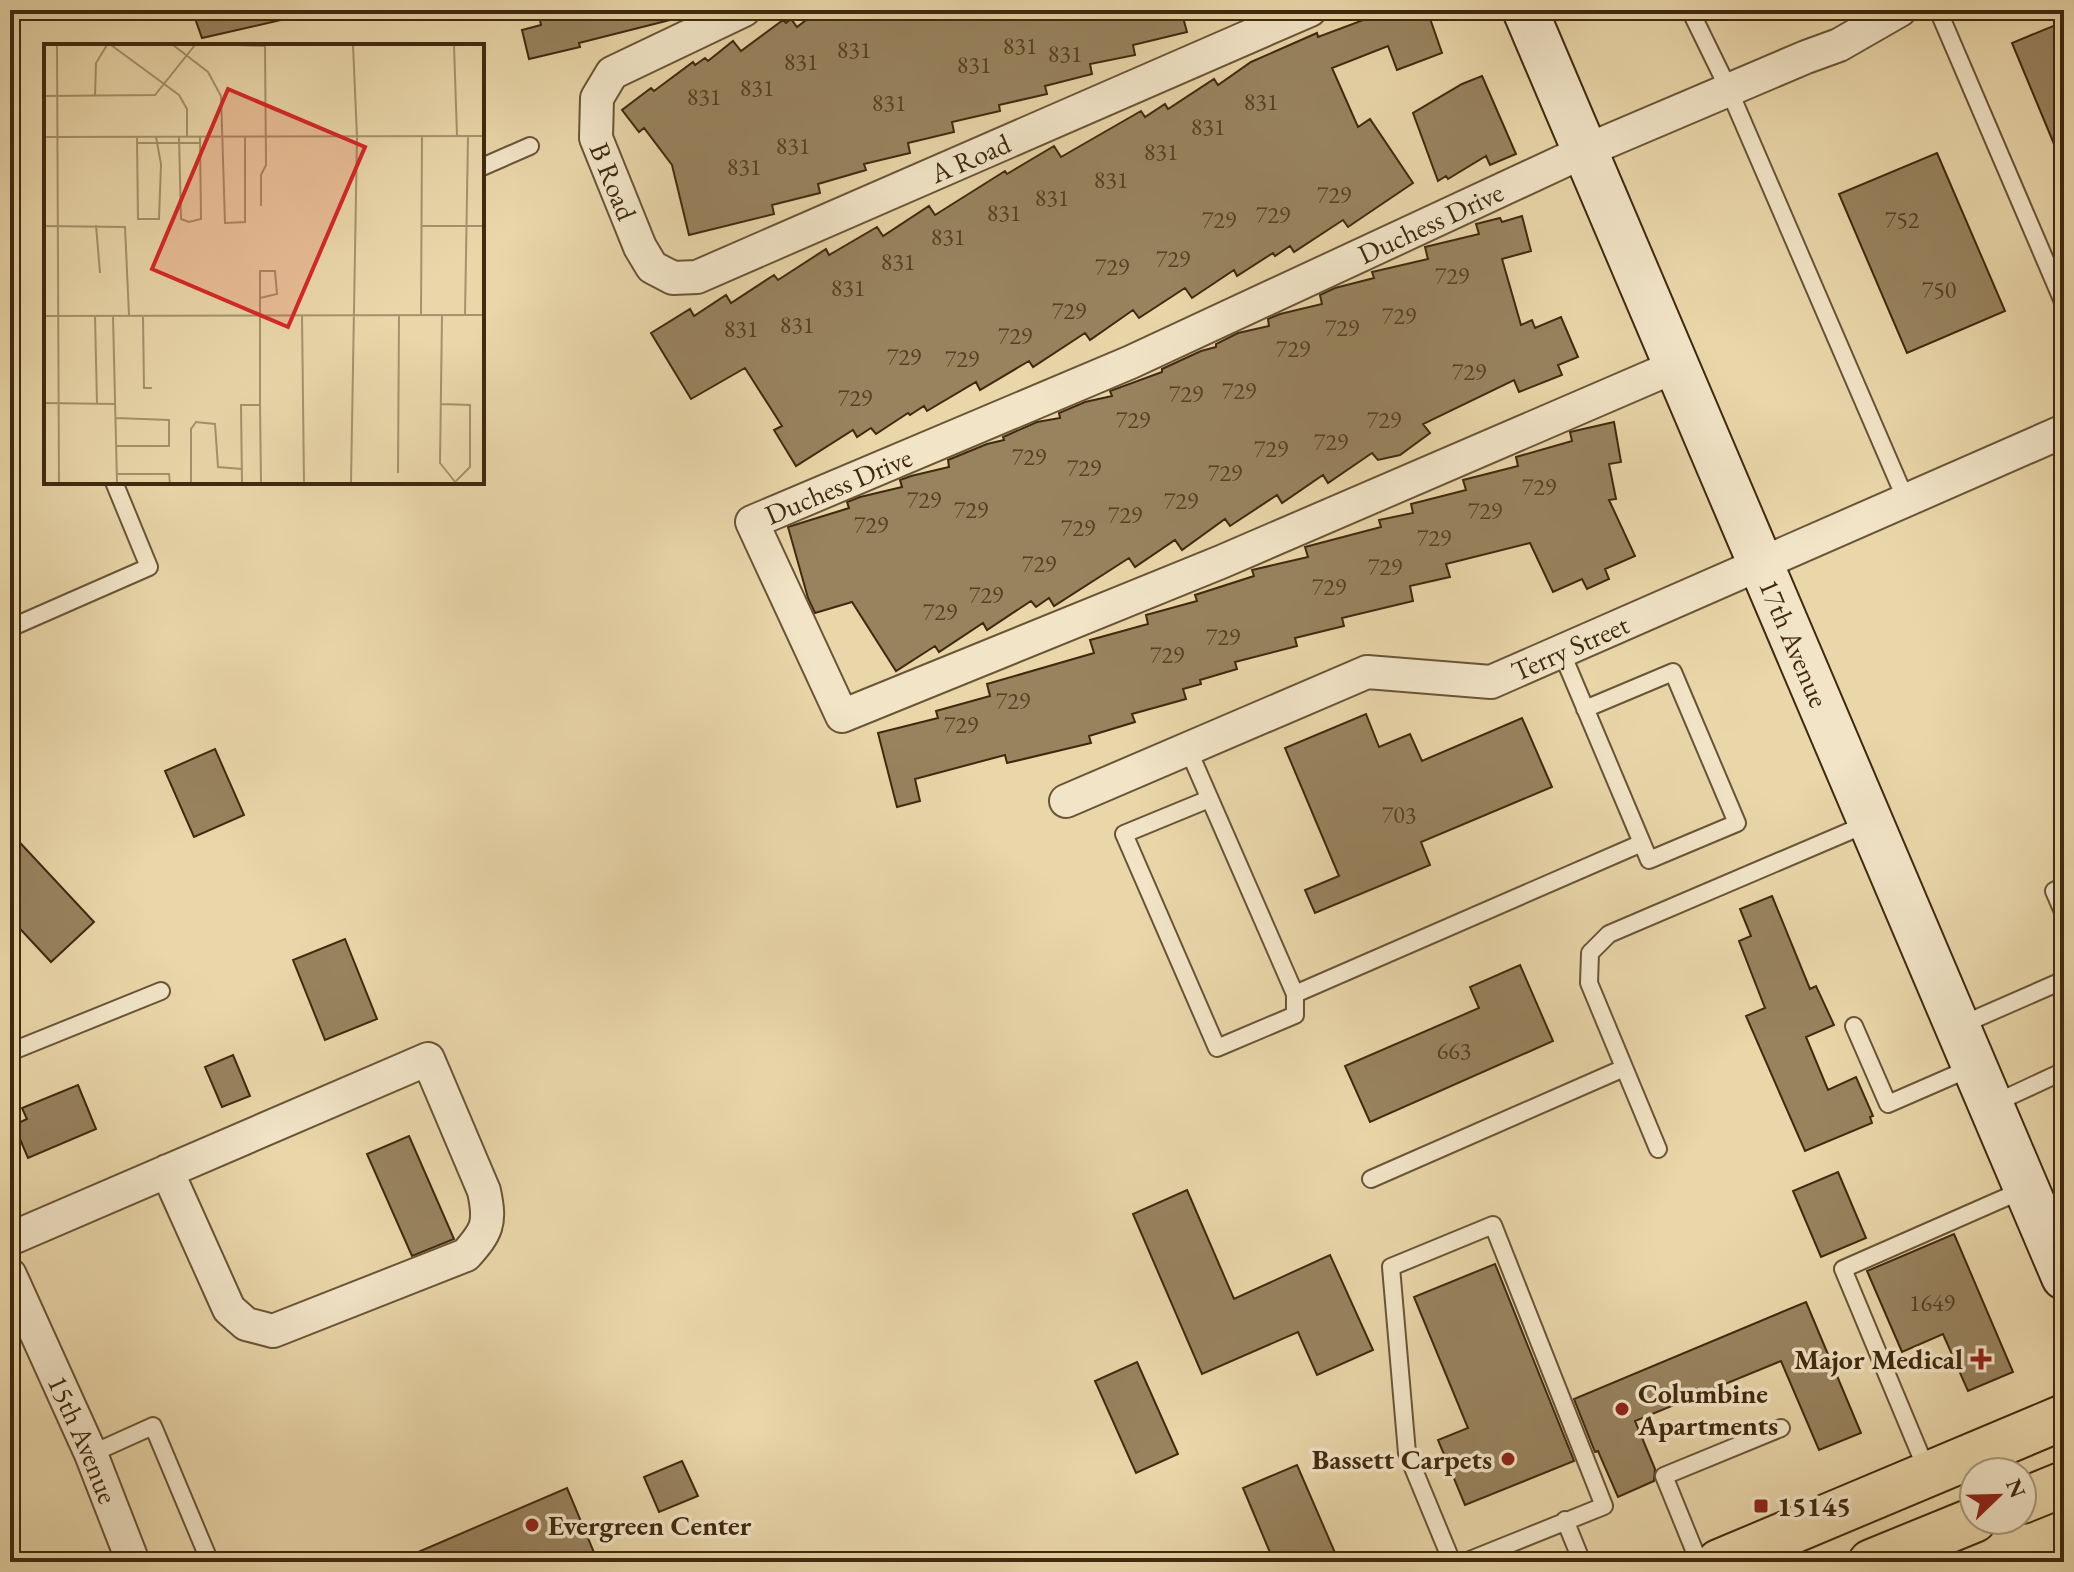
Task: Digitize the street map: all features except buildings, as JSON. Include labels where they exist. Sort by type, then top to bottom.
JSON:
[{"type":"highway","points":[[1719,1562],[2064,1417]]},
{"type":"highway","points":[[2038,1495],[2064,1484]]},
{"type":"highway","points":[[1871,1562],[1958,1527]]},
{"type":"main road","name":"17th Avenue","points":[[1525,10],[2064,1277]]},
{"type":"street","name":"B Road","points":[[640,247],[596,138],[597,98],[612,73],[744,10]]},
{"type":"street","name":"A Road","points":[[640,247],[652,267],[673,278],[697,277],[1310,10]]},
{"type":"street","name":"Duchess Drive","points":[[1676,366],[1221,562],[842,716],[752,522],[1131,362],[1585,151],[1839,45],[1900,10]]},
{"type":"street","name":"Terry Street","points":[[1066,801],[1367,672],[1491,682],[2064,431]]},
{"type":"street","points":[[10,1239],[167,1171],[428,1059],[484,1191],[489,1210],[484,1233],[466,1255],[273,1331],[246,1324],[229,1309],[167,1171]]},
{"type":"street","name":"15th Avenue","points":[[10,1275],[91,1454],[133,1562]]},
{"type":"lane","points":[[1690,10],[1729,90],[1906,500]]},
{"type":"lane","points":[[1938,10],[2064,304]]},
{"type":"lane","points":[[484,166],[530,146]]},
{"type":"lane","points":[[10,628],[149,567],[115,484]]},
{"type":"lane","points":[[1561,651],[1585,709],[1649,860],[1737,823],[1673,672],[1585,709]]},
{"type":"lane","points":[[1188,749],[1295,994],[1295,1015],[1217,1048],[1124,834],[1209,799]]},
{"type":"lane","points":[[1658,1149],[1589,983],[1590,953],[1609,934],[1871,822]]},
{"type":"lane","points":[[1295,994],[1642,843]]},
{"type":"lane","points":[[2064,886],[2054,891],[2064,914]]},
{"type":"lane","points":[[1957,1026],[2064,980]]},
{"type":"lane","points":[[10,1052],[161,991]]},
{"type":"lane","points":[[1854,1026],[1888,1104],[2064,1071]]},
{"type":"lane","points":[[1371,1179],[1624,1068]]},
{"type":"lane","points":[[1928,1474],[1843,1269],[2027,1189]]},
{"type":"lane","points":[[1452,1562],[1407,1453],[1391,1267],[1493,1225],[1604,1506],[1465,1562]]},
{"type":"lane","points":[[91,1454],[153,1426],[210,1562]]},
{"type":"lane","points":[[1699,1562],[1664,1476],[1781,1428]]},
{"type":"lane","points":[[1565,1520],[1582,1562]]},
{"type":"place","name":"Major Medical","points":[[1981,1359]]},
{"type":"place","name":"Columbine Apartments","points":[[1622,1409]]},
{"type":"place","name":"Bassett Carpets","points":[[1508,1459]]},
{"type":"place","name":"15145","points":[[1761,1506]]},
{"type":"place","name":"Evergreen Center","points":[[532,1525]]}]
